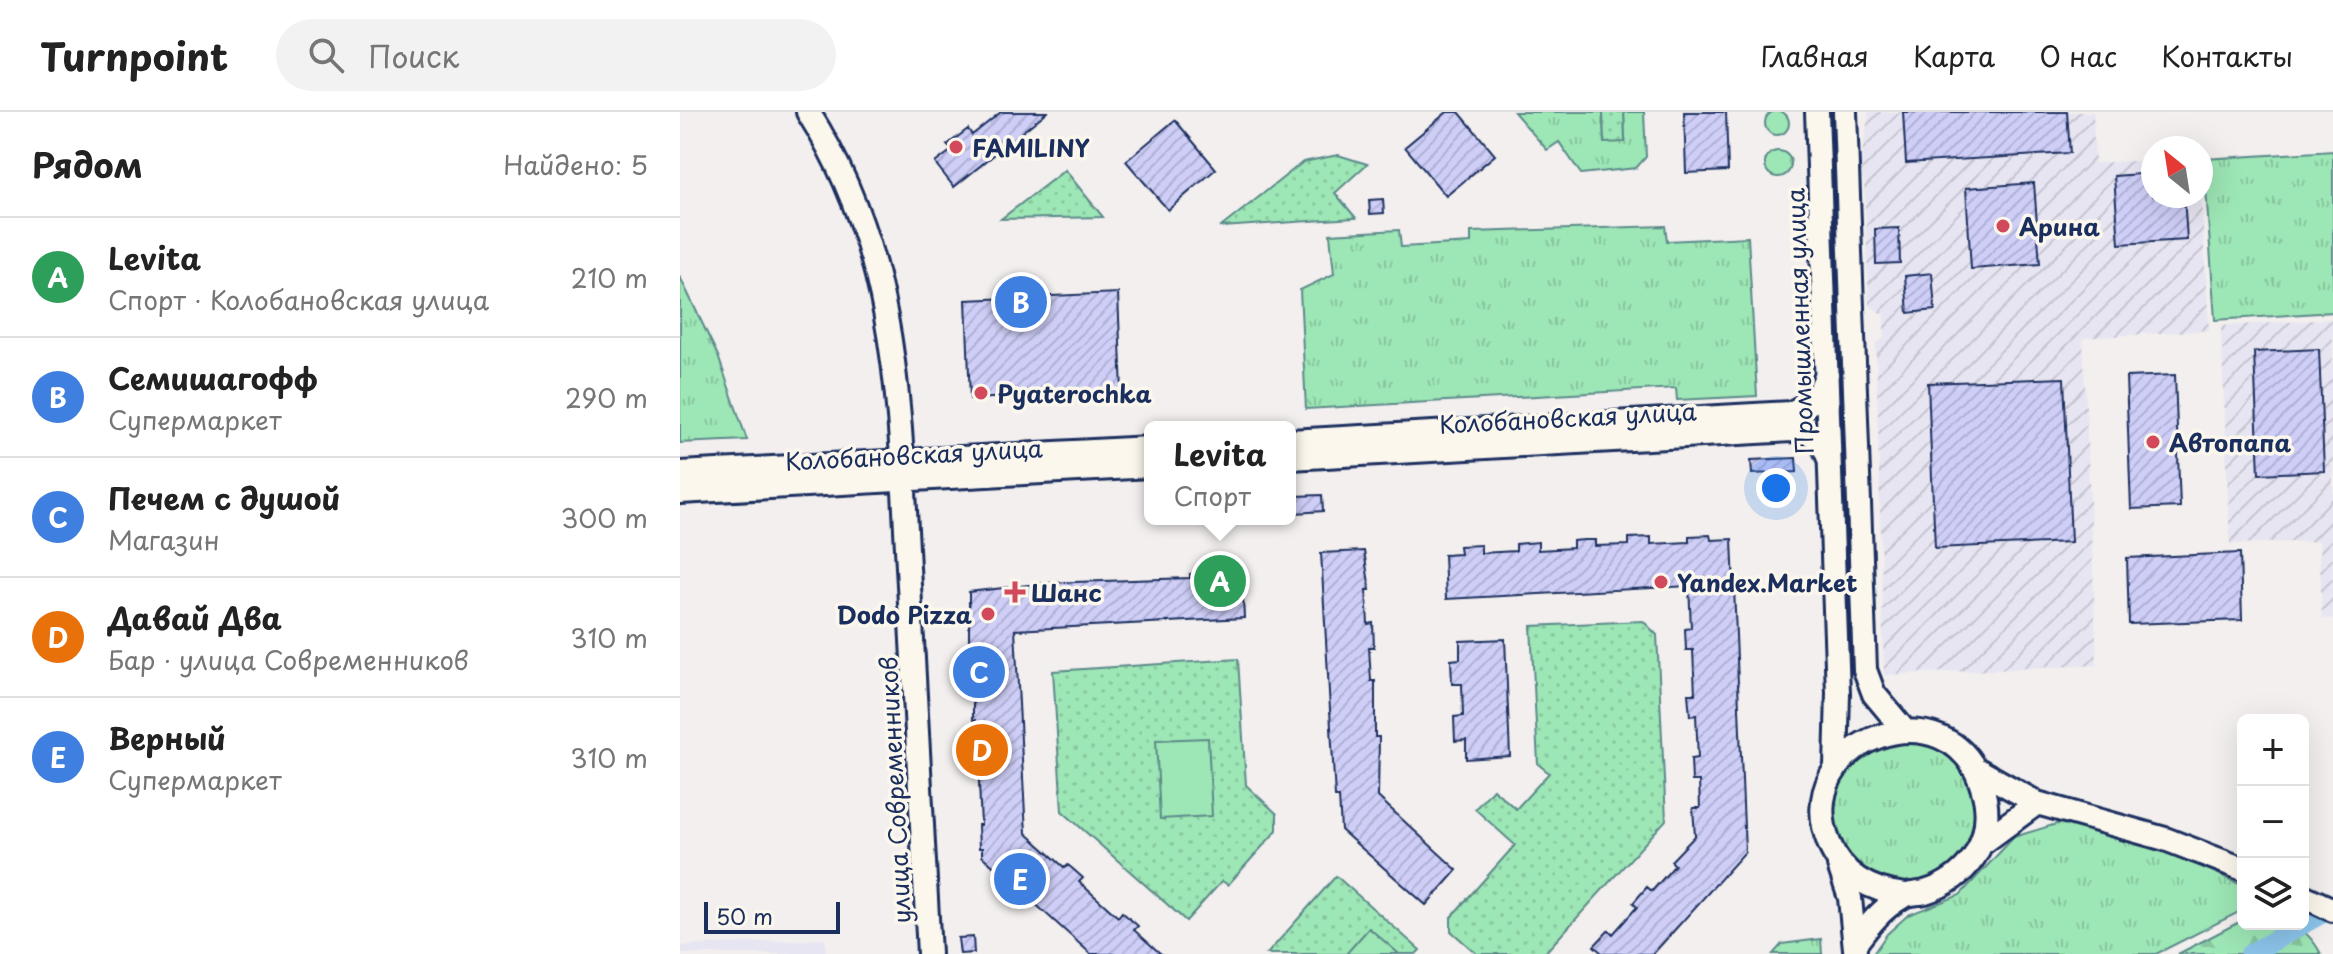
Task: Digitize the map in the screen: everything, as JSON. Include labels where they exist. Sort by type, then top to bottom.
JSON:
[{"type":"street","name":"улица Современников","points":[[808,112],[846,179],[872,248],[890,332],[902,471],[929,954]]},
{"type":"street","name":"Промышленная улица","points":[[1817,112],[1838,693],[1836,767]]},
{"type":"street","points":[[1845,112],[1865,670],[1874,694],[1905,731]]},
{"type":"street","name":"Колобановская улица","points":[[1296,441],[1791,413],[1815,400],[1828,374]]},
{"type":"street","name":"Колобановская улица","points":[[1296,458],[1807,430],[1820,439],[1831,464]]},
{"type":"street","name":"Колобановская улица","points":[[680,492],[1144,449]]},
{"type":"street","name":"Колобановская улица","points":[[680,473],[1144,466]]},
{"type":"street","points":[[1856,949],[1850,898],[1824,829],[1824,797],[1836,767],[1873,737],[1905,731],[1921,732],[1950,744],[1973,767],[2037,803],[2165,839],[2237,867]]},
{"type":"street","points":[[1837,858],[1866,885],[1905,895],[1921,893],[1951,881],[1981,844],[1986,828],[1985,796],[1973,767]]},
{"type":"street","points":[[1981,844],[2037,803]]},
{"type":"street","points":[[1856,949],[1879,912],[1905,895]]},
{"type":"street","points":[[2309,899],[2333,910]]},
{"type":"shaded area","points":[[1869,112],[2093,112],[2095,163],[2141,161],[2141,208],[2202,208],[2209,330],[2083,338],[2097,665],[1884,675],[1876,344],[1884,338],[1884,315],[1869,305],[1864,179],[1858,179]]},
{"type":"shaded area","points":[[2333,319],[2333,618],[2322,619],[2319,541],[2230,544],[2221,326]]},
{"type":"shaded area","points":[[825,939],[826,954],[680,954],[680,946]]},
{"type":"green space","points":[[1772,111],[1782,111],[1789,118],[1789,128],[1782,135],[1772,135],[1765,128],[1765,118]]},
{"type":"green space","points":[[1514,112],[1603,112],[1604,142],[1625,142],[1624,112],[1644,112],[1646,157],[1636,168],[1581,174],[1559,142],[1547,150]]},
{"type":"green space","points":[[1603,112],[1624,112],[1625,142],[1604,143]]},
{"type":"green space","points":[[1778,151],[1787,155],[1791,164],[1787,173],[1778,177],[1769,173],[1765,164],[1769,155]]},
{"type":"green space","points":[[2333,151],[2333,312],[2215,320],[2207,208],[2213,208],[2213,158]]},
{"type":"green space","points":[[1338,155],[1367,164],[1335,193],[1356,218],[1221,227],[1303,162]]},
{"type":"green space","points":[[1065,170],[1103,217],[1001,219]]},
{"type":"green space","points":[[1665,226],[1667,241],[1748,237],[1757,396],[1677,400],[1676,388],[1306,409],[1300,290],[1334,274],[1330,234],[1399,230],[1401,247],[1471,243],[1471,232]]},
{"type":"green space","points":[[680,277],[718,356],[747,440],[680,443]]},
{"type":"green space","points":[[1643,621],[1657,635],[1666,820],[1544,954],[1477,954],[1451,931],[1451,917],[1515,845],[1475,809],[1493,789],[1516,809],[1549,773],[1538,764],[1531,626]]},
{"type":"green space","points":[[1238,659],[1246,785],[1277,814],[1277,830],[1228,885],[1222,881],[1186,921],[1062,811],[1053,671]]},
{"type":"green space","points":[[1208,738],[1212,816],[1160,819],[1156,740]]},
{"type":"green space","points":[[1905,742],[1932,748],[1954,763],[1969,785],[1975,812],[1969,839],[1954,861],[1932,876],[1905,882],[1878,876],[1856,861],[1841,839],[1835,812],[1841,785],[1856,763],[1878,748]]},
{"type":"green space","points":[[2066,821],[2157,848],[2237,883],[2237,913],[2156,954],[1873,954],[1887,934],[1908,915],[1960,895],[2014,837]]},
{"type":"green space","points":[[1336,876],[1420,950],[1416,954],[1267,954]]},
{"type":"green space","points":[[2237,923],[2237,930],[2301,930],[2321,954],[2178,954]]},
{"type":"green space","points":[[1369,928],[1398,953],[1398,954],[1346,954]]},
{"type":"green space","points":[[1821,939],[1822,954],[1773,954],[1782,944]]},
{"type":"building","points":[[1001,112],[1047,112],[954,187],[935,163],[952,150],[947,145],[968,129],[972,135]]},
{"type":"building","points":[[1447,112],[1459,112],[1495,155],[1446,196],[1405,147]]},
{"type":"building","points":[[1684,112],[1726,112],[1728,171],[1686,173]]},
{"type":"building","points":[[1903,112],[2067,112],[2070,153],[1906,163]]},
{"type":"building","points":[[1175,120],[1216,169],[1168,210],[1126,161]]},
{"type":"building","points":[[2141,174],[2141,208],[2185,208],[2187,240],[2119,244],[2114,176]]},
{"type":"building","name":"Арина","points":[[2034,183],[2040,264],[1971,269],[1966,188]]},
{"type":"building","points":[[1383,199],[1384,213],[1370,214],[1369,200]]},
{"type":"building","points":[[1899,228],[1900,263],[1876,264],[1875,229]]},
{"type":"building","points":[[1932,273],[1935,310],[1908,313],[1905,276]]},
{"type":"building","points":[[1118,293],[1122,392],[970,399],[966,300]]},
{"type":"building","points":[[2319,349],[2324,471],[2259,474],[2254,352]]},
{"type":"building","name":"Автопапа","points":[[2175,375],[2180,507],[2131,509],[2126,377]]},
{"type":"building","points":[[2064,378],[2071,542],[1935,548],[1928,383]]},
{"type":"building","points":[[1796,458],[1797,472],[1752,474],[1751,460]]},
{"type":"building","points":[[1322,495],[1323,511],[1296,513],[1296,496]]},
{"type":"building","points":[[1710,535],[1711,540],[1732,539],[1745,852],[1653,954],[1603,954],[1594,946],[1609,930],[1613,934],[1637,907],[1633,903],[1647,887],[1652,891],[1675,865],[1671,861],[1695,836],[1693,808],[1700,808],[1699,781],[1692,781],[1691,759],[1698,758],[1696,715],[1690,716],[1688,694],[1695,694],[1693,650],[1686,650],[1685,629],[1691,628],[1689,586],[1446,599],[1444,555],[1460,554],[1459,546],[1481,545],[1481,553],[1516,551],[1516,544],[1538,542],[1538,550],[1573,548],[1573,541],[1584,540],[1595,540],[1595,546],[1629,545],[1629,538],[1651,537],[1651,544],[1689,542],[1689,536]]},
{"type":"building","points":[[1364,551],[1370,590],[1366,590],[1368,624],[1373,623],[1374,647],[1369,647],[1371,681],[1375,681],[1375,737],[1379,737],[1378,797],[1457,870],[1426,905],[1341,830],[1339,797],[1335,797],[1321,553]]},
{"type":"building","points":[[2240,553],[2242,620],[2129,624],[2127,558]]},
{"type":"building","points":[[1215,572],[1216,576],[1242,575],[1244,618],[1015,630],[1026,833],[1065,868],[1068,865],[1083,878],[1079,882],[1118,917],[1122,912],[1138,926],[1134,930],[1161,954],[1091,954],[982,856],[982,848],[979,848],[978,825],[981,825],[976,720],[973,720],[973,648],[969,648],[969,592],[1046,583],[1190,578],[1190,574]]},
{"type":"building","points":[[1505,639],[1510,756],[1466,759],[1466,740],[1455,741],[1454,717],[1463,716],[1462,684],[1452,684],[1451,660],[1460,659],[1460,641]]},
{"type":"building","points":[[973,937],[974,953],[960,954],[958,938]]},
{"type":"waterway","points":[[2250,954],[2333,907]]},
{"type":"place","name":"FAMILINY","points":[[956,147]]},
{"type":"place","name":"Арина","points":[[2003,226]]},
{"type":"place","name":"Семишагофф","points":[[1021,302]]},
{"type":"place","name":"Pyaterochka","points":[[981,393]]},
{"type":"place","name":"Автопапа","points":[[2153,442]]},
{"type":"place","name":"Levita","points":[[1220,581]]},
{"type":"place","name":"Yandex.Market","points":[[1661,582]]},
{"type":"place","name":"Шанс","points":[[1015,592]]},
{"type":"place","name":"Dodo Pizza","points":[[988,614]]},
{"type":"place","name":"Печем с душой","points":[[979,672]]},
{"type":"place","name":"Давай Два","points":[[982,750]]},
{"type":"place","name":"Верный","points":[[1020,879]]}]
